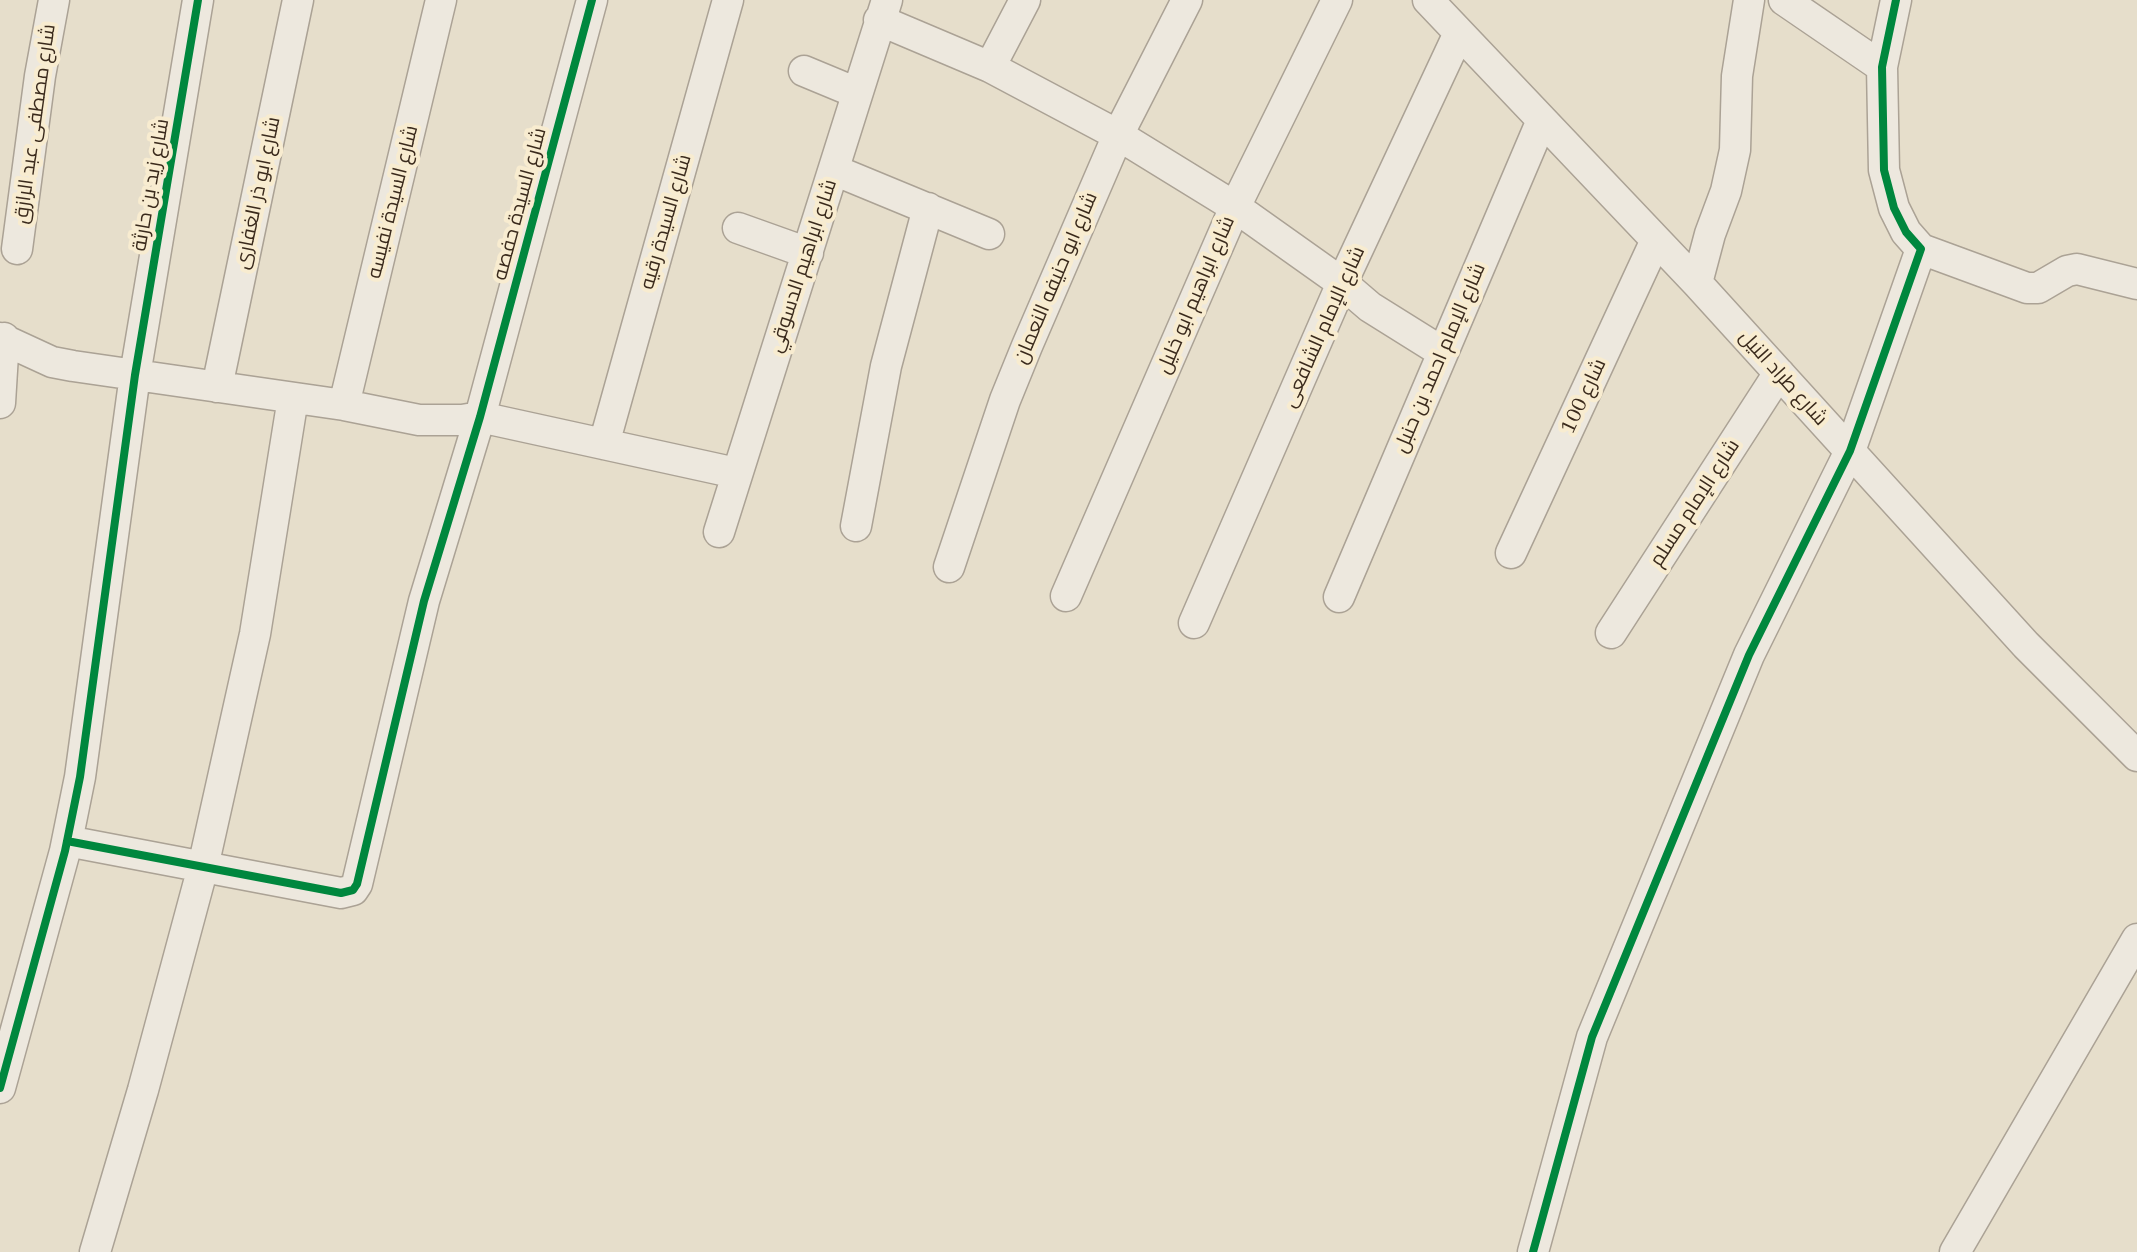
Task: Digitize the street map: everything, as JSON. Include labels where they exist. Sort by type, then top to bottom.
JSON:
[{"type":"street","name":"شارع مصطفى عبد الرازق","points":[[17,249],[40,76],[54,0]]},
{"type":"street","name":"شارع زيد بن حارثة","points":[[0,1088],[67,841],[80,777],[135,375],[198,0]]},
{"type":"street","name":"شارع ابو ذر الغفارى","points":[[217,387],[298,0]]},
{"type":"street","name":"شارع السيدة نفيسه","points":[[344,405],[441,0]]},
{"type":"street","name":"شارع السيدة حفصه","points":[[67,841],[341,893],[353,890],[357,884],[424,601],[480,417],[592,0]]},
{"type":"street","name":"شارع السيدة رقيه","points":[[604,444],[728,0]]},
{"type":"street","points":[[990,67],[1025,0]]},
{"type":"street","name":"شارع ابو حنيفه النعمان","points":[[949,567],[1011,386],[1118,135],[1187,0]]},
{"type":"street","name":"شارع ابراهيم ابو خليل","points":[[1066,596],[1235,207],[1337,0]]},
{"type":"street","name":"شارع طراد النيل","points":[[1428,0],[1697,283],[2026,645],[2137,756]]},
{"type":"street","points":[[1697,283],[1726,191],[1735,150],[1737,76],[1749,0]]},
{"type":"street","points":[[1784,0],[1882,67]]},
{"type":"street","points":[[1896,0],[1882,67],[1884,170],[1894,208],[1906,232],[1921,249],[2027,288],[2038,288],[2067,271],[2077,269],[2137,284]]},
{"type":"street","points":[[883,10],[1118,135],[1235,207],[1342,283],[1370,307],[1442,352]]},
{"type":"street","name":"شارع ابراهيم الدسوقي","points":[[719,532],[883,10]]},
{"type":"street","name":"شارع الإمام الشافعى","points":[[1194,623],[1342,283],[1459,33]]},
{"type":"street","points":[[804,71],[857,93]]},
{"type":"street","name":"شارع الإمام احمد بن حنبل","points":[[1339,597],[1542,120]]},
{"type":"street","points":[[834,170],[989,234]]},
{"type":"street","points":[[856,526],[886,366],[928,208]]},
{"type":"street","points":[[738,228],[808,253]]},
{"type":"street","name":"شارع 100","points":[[1511,553],[1656,240]]},
{"type":"street","points":[[1533,1252],[1592,1037],[1749,655],[1850,451],[1921,249]]},
{"type":"street","points":[[0,403],[2,338],[52,362],[344,405],[419,420],[480,417],[736,473]]},
{"type":"street","name":"شارع الإمام مسلم","points":[[1611,633],[1779,373]]},
{"type":"street","points":[[95,1252],[143,1090],[203,867],[255,634],[293,398]]},
{"type":"street","points":[[1955,1252],[2137,939]]},
{"type":"cycle path","points":[[0,1088],[65,851],[80,777],[135,375],[198,0]]},
{"type":"cycle path","points":[[67,841],[341,893],[353,890],[357,884],[424,601],[480,417],[592,0]]},
{"type":"cycle path","points":[[1533,1252],[1592,1037],[1749,655],[1850,451],[1921,249],[1906,232],[1894,208],[1884,170],[1882,67],[1896,0]]}]
